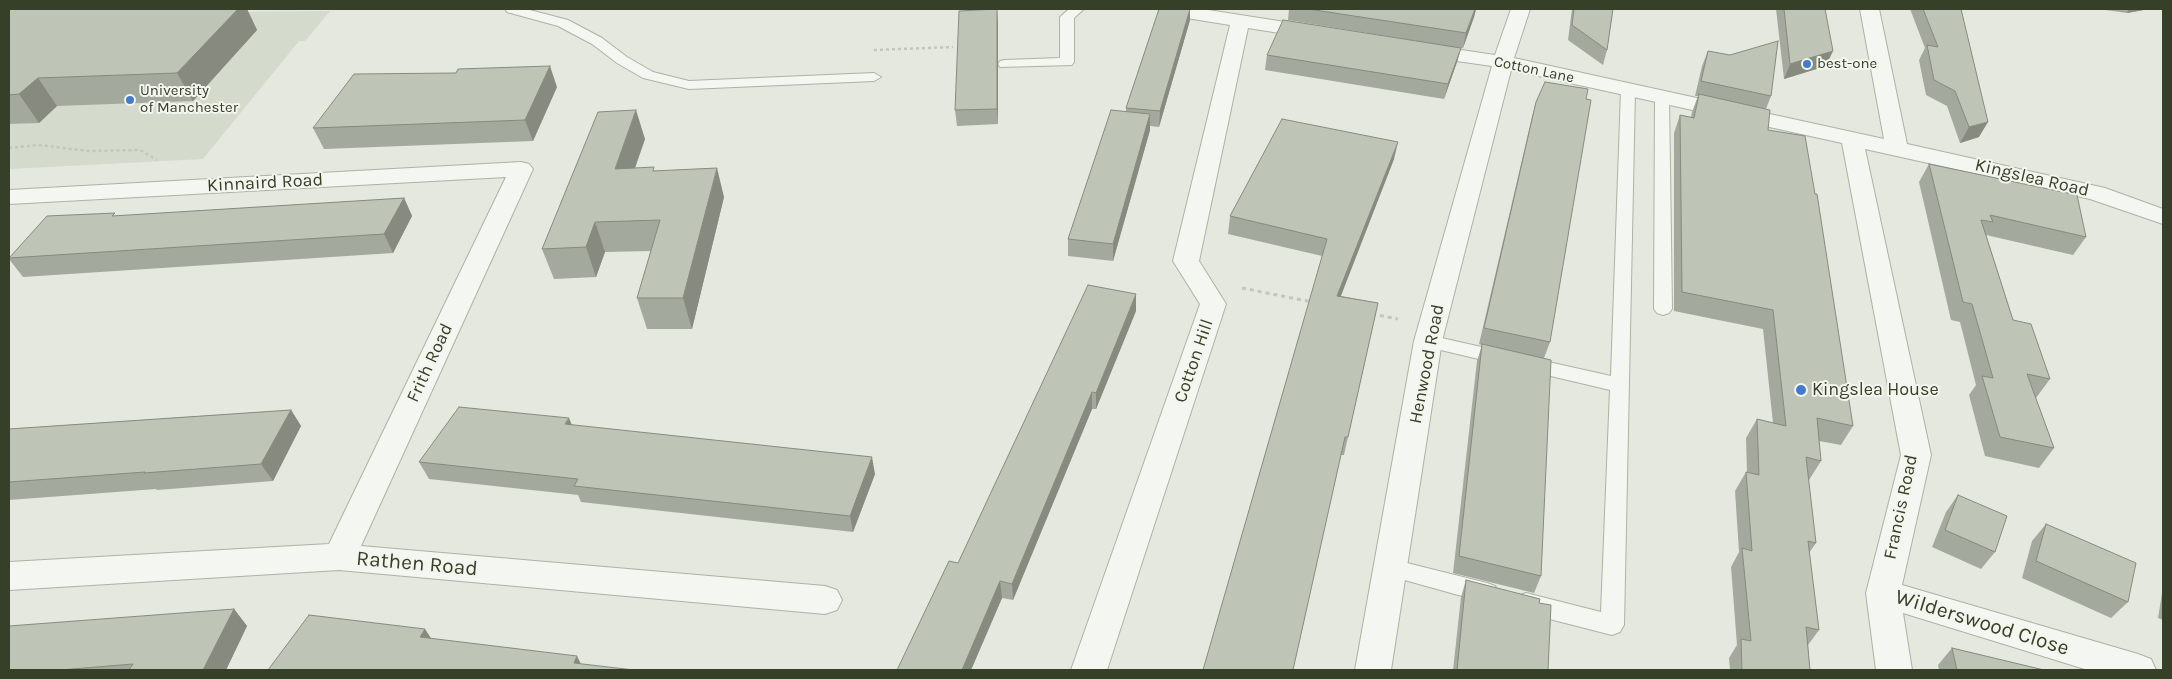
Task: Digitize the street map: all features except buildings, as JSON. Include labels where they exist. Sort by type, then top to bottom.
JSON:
[{"type":"street","points":[[1168,9],[1338,37]]},
{"type":"street","name":"Henwood Road","points":[[1374,670],[1430,334],[1503,62],[1520,9]]},
{"type":"street","points":[[1870,9],[1897,149]]},
{"type":"street","name":"Cotton Hill","points":[[1088,670],[1213,304],[1186,262],[1240,22]]},
{"type":"street","name":"Cotton Lane","points":[[1406,47],[1503,62],[1897,149]]},
{"type":"street","name":"Francis Road","points":[[1852,140],[1916,455],[1883,593],[1894,670]]},
{"type":"street","name":"Kingslea Road","points":[[1897,149],[2097,193],[2163,217]]},
{"type":"street","name":"Kinnaird Road","points":[[9,197],[521,170]]},
{"type":"street","name":"Frith Road","points":[[339,557],[521,170]]},
{"type":"street","name":"Rathen Road","points":[[9,576],[339,557],[825,600]]},
{"type":"street","name":"Wilderswood Close","points":[[1883,593],[2138,670]]},
{"type":"lane","points":[[512,9],[563,23],[597,41],[622,60],[648,75],[689,85],[874,77]]},
{"type":"lane","points":[[1005,64],[1067,62],[1067,17],[1077,9]]},
{"type":"lane","points":[[1391,568],[1612,625],[1628,90]]},
{"type":"lane","points":[[1662,98],[1663,309]]},
{"type":"lane","points":[[1430,334],[1620,385]]},
{"type":"path","points":[[9,148],[39,145],[88,151],[140,150],[157,160],[166,160]]},
{"type":"path","points":[[1197,279],[1314,302]]},
{"type":"path","points":[[1363,312],[1430,334]]},
{"type":"shaded area","name":"University of Manchester","points":[[330,11],[305,41],[299,41],[203,159],[9,169],[9,14]]},
{"type":"place","name":"best-one","points":[[1807,64]]},
{"type":"place","name":"University of Manchester","points":[[130,100]]},
{"type":"place","name":"Kingslea House","points":[[1801,390]]}]
